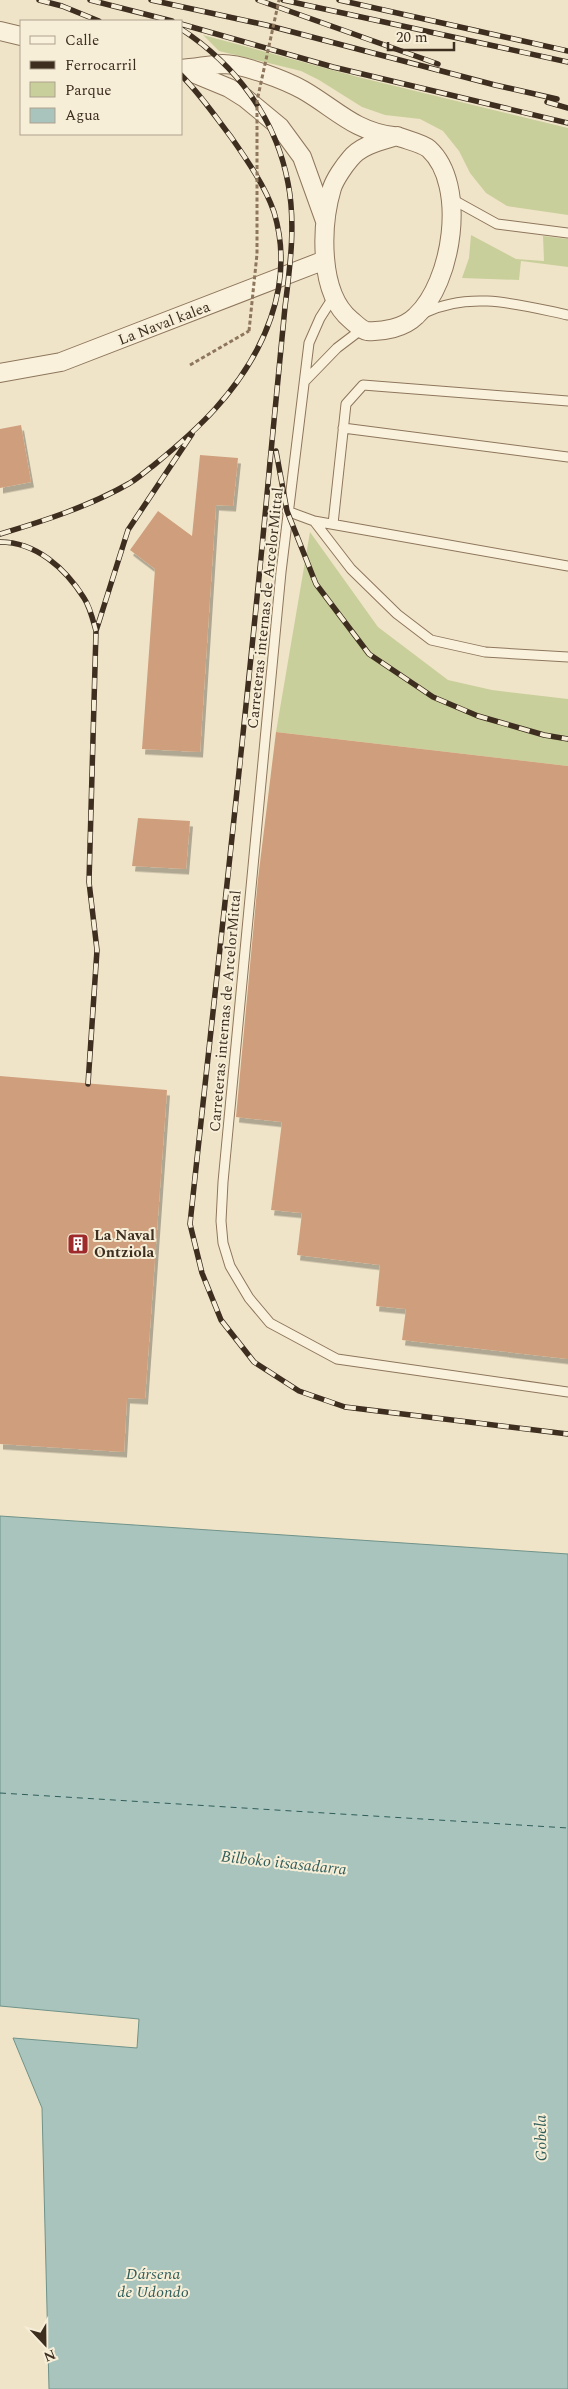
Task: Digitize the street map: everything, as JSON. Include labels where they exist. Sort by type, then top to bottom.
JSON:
[{"type":"street","points":[[0,31],[20,36]]},
{"type":"street","points":[[182,69],[224,64],[275,77],[301,89],[357,126],[374,134],[397,136],[428,148],[446,176],[452,213],[448,257],[435,293],[415,317],[387,331],[362,328],[345,315],[334,296],[325,260],[325,221],[333,186],[351,158],[365,146],[397,136]]},
{"type":"street","points":[[182,69],[228,88],[245,98],[280,127],[302,157],[325,221]]},
{"type":"street","name":"La Naval kalea","points":[[0,373],[61,362],[325,260]]},
{"type":"lane","points":[[450,198],[497,224],[568,233]]},
{"type":"lane","name":"Carreteras internas de ArcelorMittal","points":[[334,296],[320,318],[309,343],[288,511],[223,1182],[220,1221],[223,1243],[230,1266],[248,1298],[270,1323],[337,1359],[568,1392]]},
{"type":"lane","points":[[415,317],[442,304],[493,300],[568,316]]},
{"type":"lane","points":[[305,382],[337,348],[362,328]]},
{"type":"lane","points":[[333,524],[346,404],[363,385],[568,401]]},
{"type":"lane","points":[[343,428],[568,457]]},
{"type":"lane","points":[[288,511],[314,521],[568,566]]},
{"type":"lane","points":[[314,521],[351,569],[397,614],[431,640],[485,652],[568,657]]},
{"type":"path","points":[[190,365],[249,331],[257,254],[257,101],[279,0]]},
{"type":"green space","points":[[203,35],[358,77],[568,128],[568,215],[507,206],[486,193],[470,173],[459,151],[443,131],[420,119],[385,115],[362,107],[301,71],[219,51]]},
{"type":"green space","points":[[471,235],[516,259],[544,261],[543,236],[568,239],[568,267],[521,261],[519,280],[462,278],[469,258]]},
{"type":"green space","points":[[310,532],[378,627],[448,680],[492,690],[568,699],[568,766],[276,732]]},
{"type":"water","points":[[0,1516],[568,1554],[568,2389],[49,2389],[42,2108],[13,2038],[137,2048],[139,2019],[0,2006]]},
{"type":"building","points":[[21,425],[31,482],[0,488],[0,429]]},
{"type":"building","points":[[200,455],[238,458],[233,506],[216,505],[200,752],[142,749],[155,569],[130,550],[158,511],[192,536]]},
{"type":"building","points":[[276,732],[568,766],[568,1359],[402,1340],[406,1309],[376,1306],[380,1265],[297,1255],[302,1213],[271,1210],[282,1122],[236,1117],[258,879]]},
{"type":"building","points":[[138,818],[190,821],[186,869],[132,866]]},
{"type":"building","name":"La Naval Ontziola","points":[[0,1076],[167,1090],[145,1399],[127,1398],[124,1452],[0,1444]]},
{"type":"ferry route","points":[[0,1793],[568,1828]]},
{"type":"railway","points":[[39,0],[62,6],[97,20]]},
{"type":"railway","points":[[90,0],[168,20]]},
{"type":"railway","points":[[151,0],[266,25],[495,85],[557,99]]},
{"type":"railway","points":[[258,0],[438,64]]},
{"type":"railway","points":[[283,0],[568,62]]},
{"type":"railway","points":[[339,0],[568,51]]},
{"type":"railway","points":[[182,24],[333,67],[568,123]]},
{"type":"railway","points":[[182,30],[201,43],[236,76],[251,95],[263,115],[282,159],[288,183],[292,214],[290,261],[252,652],[190,1224],[202,1273],[221,1320],[254,1362],[299,1391],[345,1407],[568,1434]]},
{"type":"railway","points":[[0,534],[50,518],[99,499],[130,483],[154,465],[201,424],[232,388],[248,366],[261,343],[271,318],[278,292],[281,266],[280,239],[274,212],[261,183],[231,137],[182,76]]},
{"type":"railway","points":[[547,102],[568,108]]},
{"type":"railway","points":[[88,1084],[97,950],[89,882],[96,631],[128,530],[192,434]]},
{"type":"railway","points":[[276,451],[287,511],[316,584],[369,654],[433,697],[478,716],[544,735],[568,739]]},
{"type":"railway","points":[[0,542],[26,547],[59,567],[86,602],[96,631]]},
{"type":"place","name":"La Naval Ontziola","points":[[78,1244]]},
{"type":"water label","name":"Bilboko itsasadarra","points":[[284,1862]]},
{"type":"water label","name":"Gobela","points":[[540,2138]]},
{"type":"water label","name":"Dársena de Udondo","points":[[153,2282]]}]
